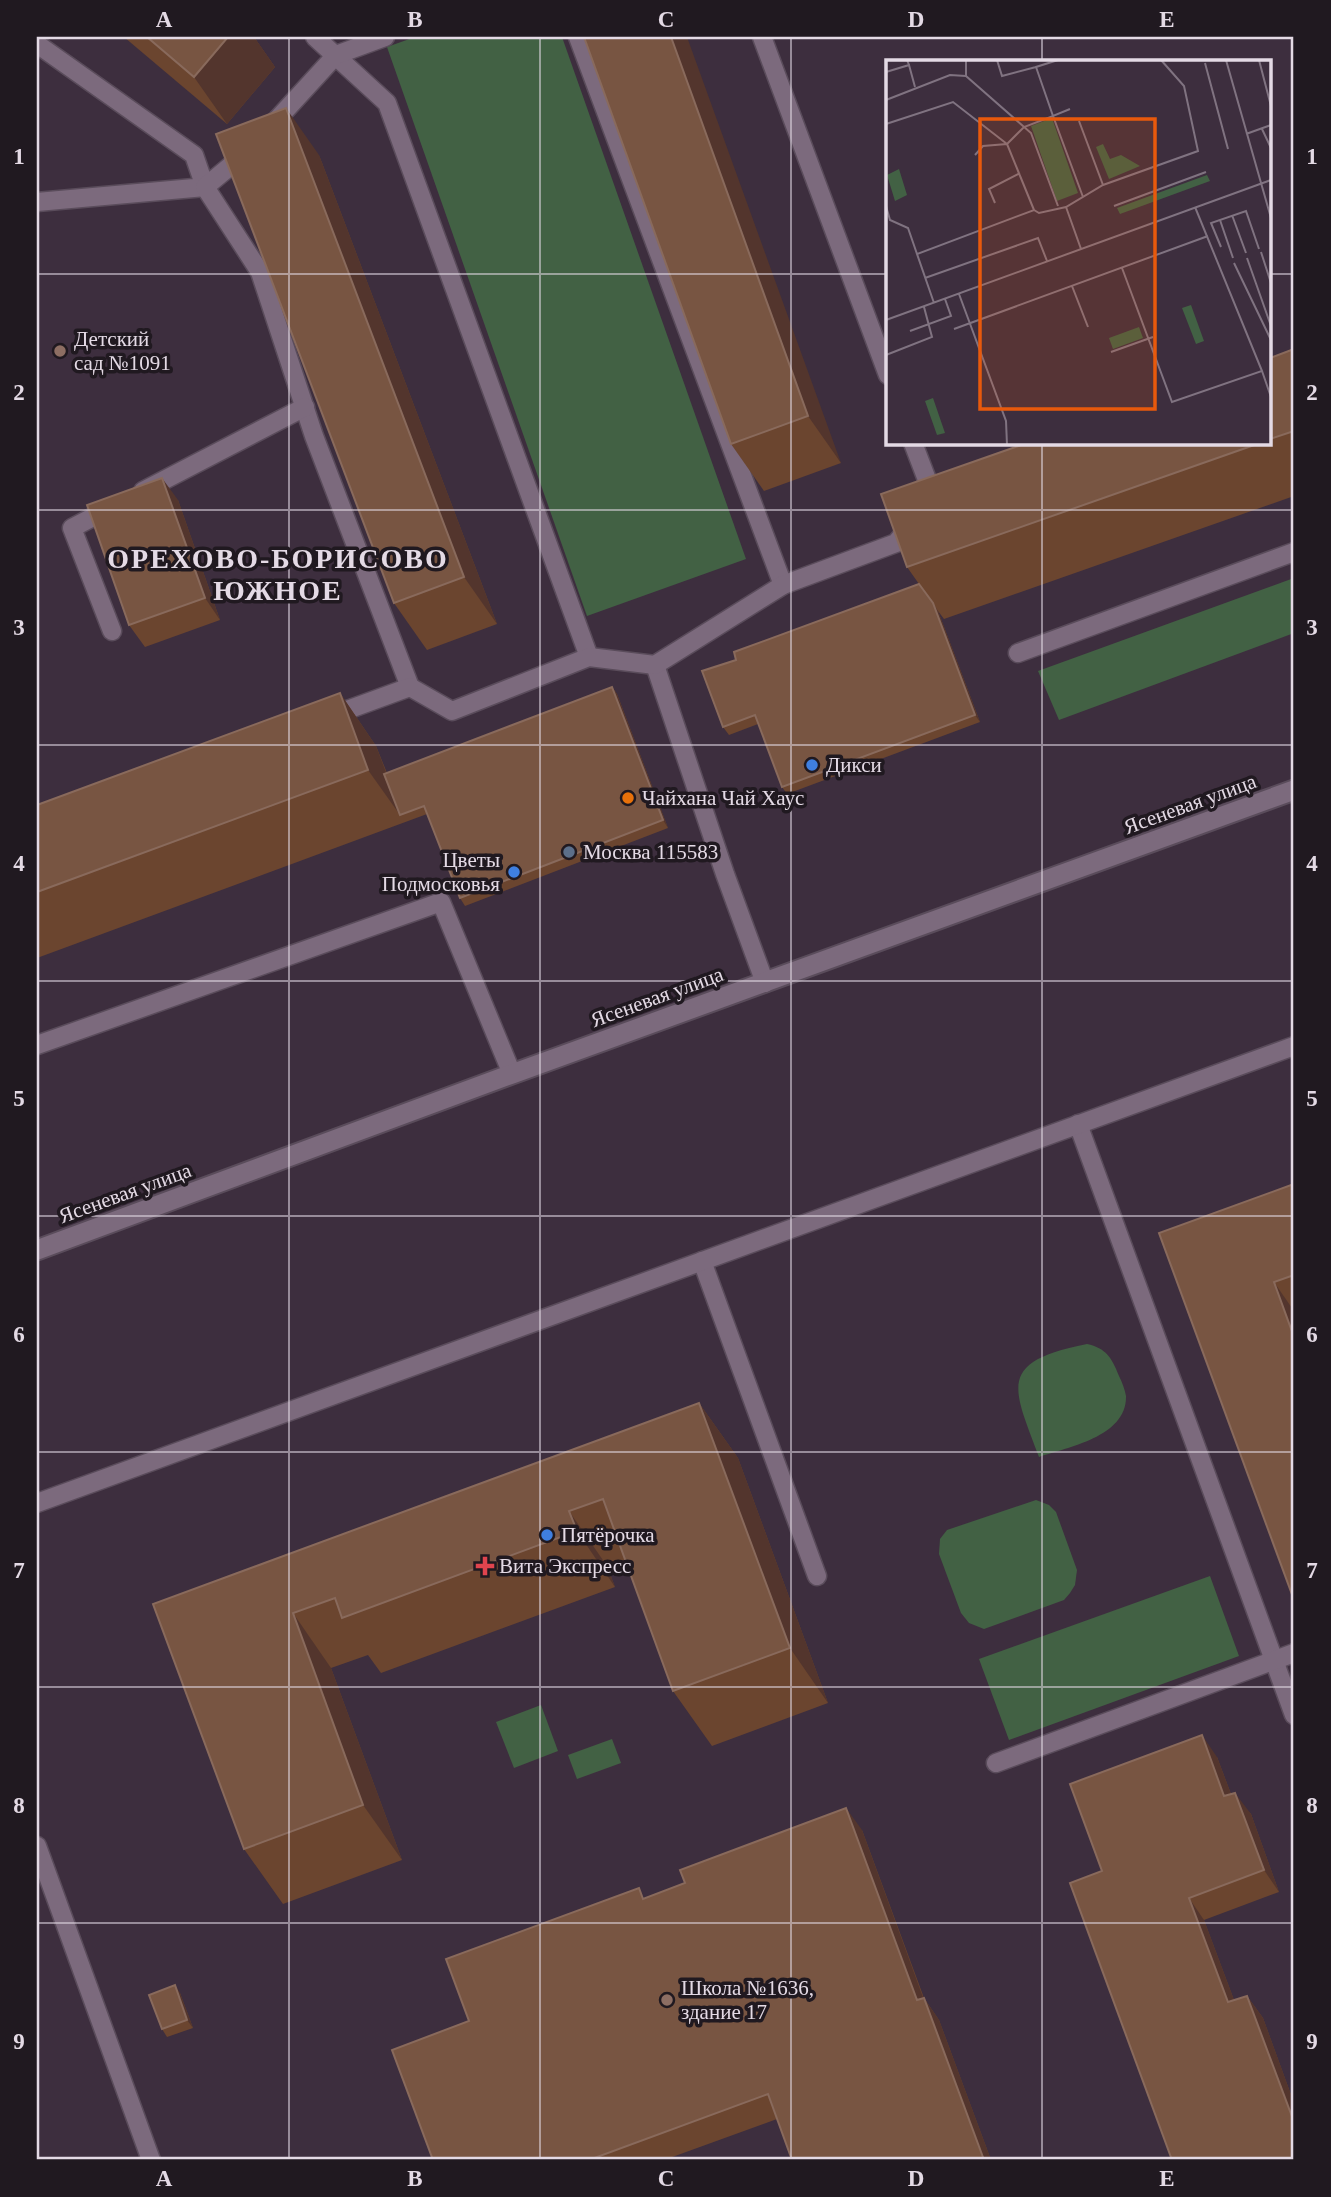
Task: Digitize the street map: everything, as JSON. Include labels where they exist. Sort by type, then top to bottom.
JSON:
[{"type":"main road","name":"Ясеневая улица","points":[[37,1250],[1294,790]]},
{"type":"lane","points":[[315,37],[387,103],[589,657]]},
{"type":"lane","points":[[37,202],[205,187],[244,156],[336,55],[385,37]]},
{"type":"lane","points":[[578,37],[783,585]]},
{"type":"lane","points":[[762,37],[886,370]]},
{"type":"lane","points":[[37,44],[194,155],[205,187],[260,272],[305,407],[410,687],[452,711],[589,657],[655,664],[783,585],[896,543],[940,495],[914,444]]},
{"type":"lane","points":[[112,631],[72,527],[305,407]]},
{"type":"lane","points":[[1018,653],[1294,552]]},
{"type":"lane","points":[[655,664],[725,874],[765,983]]},
{"type":"lane","points":[[307,725],[410,687]]},
{"type":"lane","points":[[37,1045],[441,902],[512,1074]]},
{"type":"lane","points":[[37,1503],[1294,1046]]},
{"type":"lane","points":[[1078,1124],[1294,1715]]},
{"type":"lane","points":[[702,1261],[817,1576]]},
{"type":"lane","points":[[996,1763],[1294,1653]]},
{"type":"lane","points":[[37,1846],[151,2160]]},
{"type":"green space","points":[[415,37],[562,37],[746,559],[587,616],[387,47]]},
{"type":"green space","points":[[1294,578],[1294,633],[1059,720],[1038,671]]},
{"type":"green space","points":[[1087,1344],[1104,1351],[1114,1364],[1126,1394],[1124,1410],[1107,1431],[1080,1444],[1039,1457],[1023,1412],[1019,1381],[1025,1369],[1037,1359]]},
{"type":"green space","points":[[1036,1500],[1049,1505],[1056,1512],[1077,1570],[1075,1585],[1064,1600],[984,1629],[969,1623],[961,1613],[939,1554],[940,1539],[947,1530]]},
{"type":"green space","points":[[1210,1576],[1239,1656],[1009,1740],[979,1659]]},
{"type":"green space","points":[[541,1705],[558,1751],[514,1768],[496,1722]]},
{"type":"green space","points":[[612,1739],[621,1763],[577,1779],[568,1755]]},
{"type":"building","points":[[147,37],[228,37],[194,77]]},
{"type":"building","points":[[584,37],[671,37],[808,416],[731,444]]},
{"type":"building","points":[[286,108],[464,577],[394,603],[216,134]]},
{"type":"building","points":[[1294,349],[1294,431],[1272,438],[1272,357]]},
{"type":"building","points":[[1024,444],[1257,444],[907,567],[881,494]]},
{"type":"building","points":[[162,478],[205,598],[129,625],[87,505]]},
{"type":"building","points":[[919,584],[933,603],[975,715],[782,787],[755,715],[723,727],[702,671],[736,660],[734,652]]},
{"type":"building","points":[[612,687],[663,820],[460,898],[424,806],[400,815],[384,774]]},
{"type":"building","points":[[340,693],[368,770],[37,892],[37,805]]},
{"type":"building","points":[[1294,1184],[1294,1275],[1274,1282],[1294,1337],[1294,1600],[1159,1233]]},
{"type":"building","points":[[699,1403],[790,1648],[673,1691],[603,1499],[569,1511],[577,1531],[342,1618],[335,1598],[293,1613],[363,1805],[244,1849],[153,1604]]},
{"type":"building","points":[[1202,1735],[1224,1796],[1235,1793],[1264,1870],[1189,1898],[1228,2002],[1247,1996],[1294,2122],[1294,2160],[1172,2160],[1070,1883],[1102,1871],[1070,1784]]},
{"type":"building","name":"Школа №1636, здание 17","points":[[846,1808],[917,2000],[924,1998],[984,2160],[792,2160],[768,2094],[589,2160],[433,2160],[392,2050],[469,2021],[446,1959],[639,1888],[643,1899],[685,1883],[680,1870]]},
{"type":"building","points":[[175,1985],[187,2020],[162,2029],[149,1995]]},
{"type":"place","name":"Детский сад №1091","points":[[60,351]]},
{"type":"place","name":"Дикси","points":[[812,765]]},
{"type":"place","name":"Чайхана Чай Хаус","points":[[628,798]]},
{"type":"place","name":"Москва 115583","points":[[569,852]]},
{"type":"place","name":"Цветы Подмосковья","points":[[514,872]]},
{"type":"place","name":"Пятёрочка","points":[[547,1535]]},
{"type":"place","name":"Вита Экспресс","points":[[485,1566]]},
{"type":"place","name":"Школа №1636, здание 17","points":[[667,2000]]},
{"type":"district","name":"ОРЕХОВО-БОРИСОВО ЮЖНОЕ","points":[[278,574]]}]
